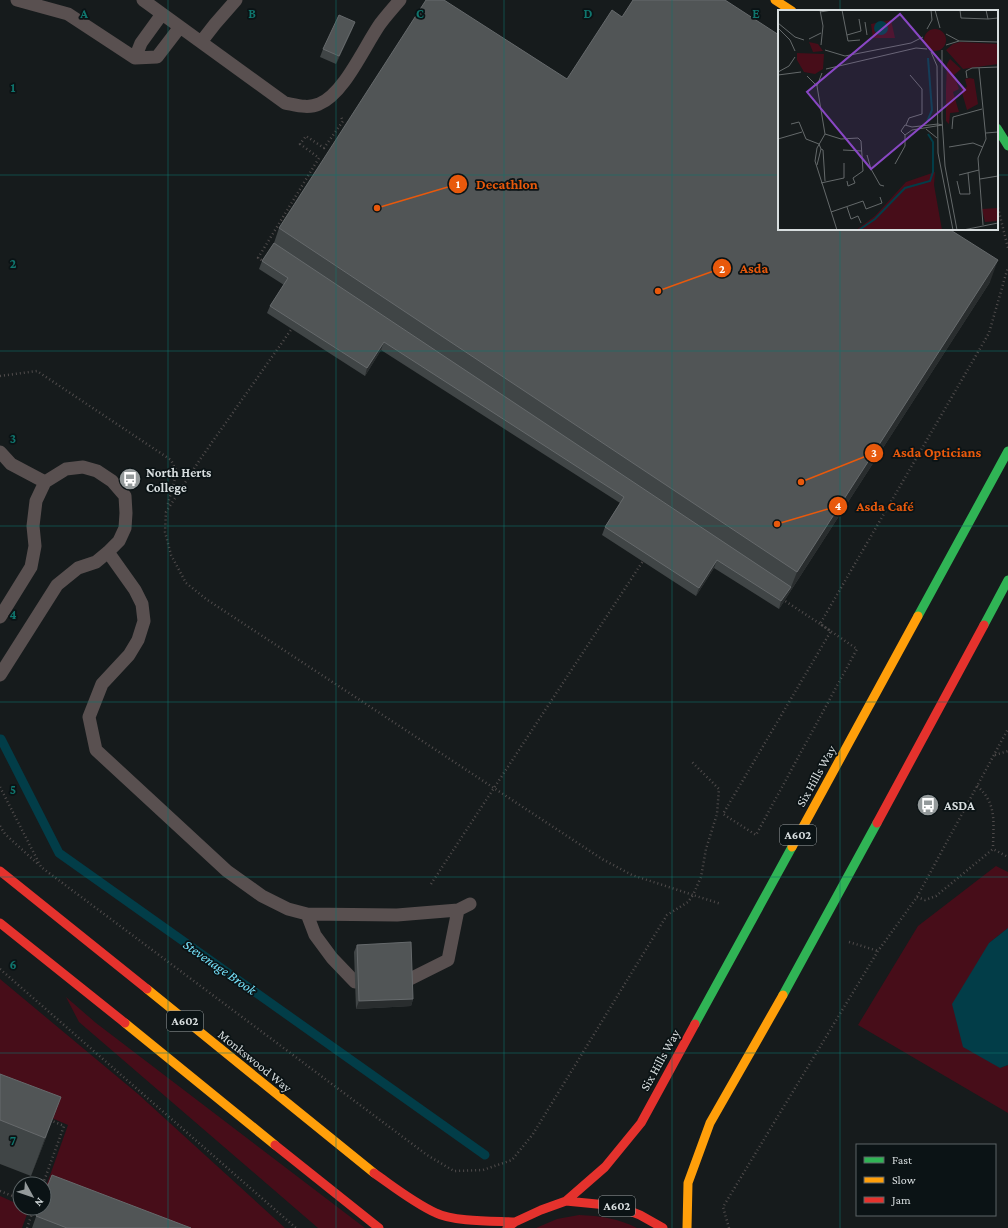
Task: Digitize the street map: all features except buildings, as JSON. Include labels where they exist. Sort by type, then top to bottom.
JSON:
[{"type":"main road","points":[[775,0],[790,10]]},
{"type":"main road","points":[[999,124],[1008,146]]},
{"type":"main road","name":"Six Hills Way","points":[[566,1201],[605,1167],[641,1123],[1008,451]]},
{"type":"main road","points":[[687,1228],[688,1183],[710,1123],[771,1018],[1008,580]]},
{"type":"main road","name":"Monkswood Way","points":[[0,871],[370,1170],[412,1200],[437,1214],[462,1219],[515,1222]]},
{"type":"main road","points":[[0,922],[379,1228]]},
{"type":"main road","name":"A602","points":[[508,1228],[515,1222],[566,1201],[617,1206],[640,1215],[663,1228]]},
{"type":"lane","points":[[17,0],[68,14],[135,58],[157,57],[180,27]]},
{"type":"lane","points":[[143,0],[285,103],[299,106],[320,104],[329,98],[342,85],[380,24],[400,0]]},
{"type":"lane","points":[[201,42],[236,0]]},
{"type":"lane","points":[[135,58],[141,42],[162,14]]},
{"type":"lane","points":[[0,452],[11,464],[45,482]]},
{"type":"lane","points":[[0,617],[31,567],[35,546],[33,526],[36,501],[45,482],[66,469],[83,467],[97,471],[112,481],[125,496],[125,528],[119,541],[96,562],[78,568],[57,585],[0,675]]},
{"type":"lane","points":[[108,552],[135,590],[142,604],[144,621],[138,640],[129,655],[102,684],[89,717],[96,750],[226,871],[262,896],[288,909],[307,914],[396,915],[458,910],[470,904]]},
{"type":"lane","points":[[410,979],[448,960],[458,910]]},
{"type":"lane","points":[[307,914],[315,934],[332,958],[355,982]]},
{"type":"path","points":[[271,266],[258,258],[319,158],[300,144],[306,136],[324,148],[343,121],[329,98]]},
{"type":"path","points":[[998,208],[1008,248]]},
{"type":"path","points":[[820,624],[989,333],[1008,266]]},
{"type":"path","points":[[166,512],[201,458],[295,325]]},
{"type":"path","points":[[0,376],[37,371],[171,460],[177,472],[166,512],[165,532],[171,555],[186,583],[217,606],[602,859],[632,875],[721,904]]},
{"type":"path","points":[[431,884],[643,561]]},
{"type":"path","points":[[780,598],[831,631],[827,637],[723,814],[756,835],[857,649],[838,636],[832,632],[826,628],[820,624]]},
{"type":"path","points":[[729,1228],[724,1207],[878,951],[917,897],[1008,729]]},
{"type":"path","points":[[994,755],[1008,751]]},
{"type":"path","points":[[0,826],[6,834],[41,867],[427,1155],[454,1171],[483,1170],[512,1160],[533,1134],[667,915],[688,902],[693,895],[701,877],[706,849],[716,814],[720,789],[691,761]]},
{"type":"path","points":[[977,786],[986,794],[993,811],[993,849]]},
{"type":"path","points":[[0,787],[41,867]]},
{"type":"path","points":[[993,849],[1008,857]]},
{"type":"path","points":[[917,897],[925,900],[936,896],[993,849]]},
{"type":"path","points":[[849,942],[878,951]]},
{"type":"path","points":[[0,969],[296,1228]]},
{"type":"path","points":[[46,1176],[64,1126],[50,1120]]},
{"type":"path","points":[[0,1191],[12,1196]]},
{"type":"path","points":[[27,1228],[31,1216]]},
{"type":"shaded area","points":[[996,866],[1008,872],[1008,928],[989,943],[1000,1068],[1008,1065],[1008,1113],[858,1025],[918,926]]},
{"type":"shaded area","points":[[0,979],[138,1094],[285,1228],[137,1228],[52,1195],[52,1176],[50,1176],[68,1125],[0,1096]]},
{"type":"shaded area","points":[[66,997],[96,1023],[365,1228],[318,1228],[79,1022]]},
{"type":"shaded area","points":[[0,1196],[12,1201],[12,1216],[26,1216],[22,1228],[0,1228]]},
{"type":"shaded area","points":[[579,1215],[609,1218],[637,1228],[536,1228],[557,1219]]},
{"type":"water","points":[[1008,928],[1008,1065],[1000,1068],[963,1047],[952,1004],[989,943]]},
{"type":"waterway","name":"Stevenage Brook","points":[[1,739],[59,853],[485,1155]]},
{"type":"traffic: fast","points":[[998,130],[1008,146]]},
{"type":"traffic: fast","points":[[918,616],[1008,451]]},
{"type":"traffic: fast","points":[[984,625],[1008,580]]},
{"type":"traffic: fast","points":[[783,995],[877,823]]},
{"type":"traffic: fast","points":[[695,1024],[792,847]]},
{"type":"traffic: slow","points":[[775,0],[790,10]]},
{"type":"traffic: slow","points":[[792,847],[918,616]]},
{"type":"traffic: slow","points":[[147,989],[374,1173]]},
{"type":"traffic: slow","points":[[687,1228],[688,1183],[710,1123],[783,995]]},
{"type":"traffic: slow","points":[[125,1023],[275,1145]]},
{"type":"traffic: jam","points":[[877,823],[984,625]]},
{"type":"traffic: jam","points":[[0,871],[147,989]]},
{"type":"traffic: jam","points":[[0,923],[125,1023]]},
{"type":"traffic: jam","points":[[566,1201],[605,1167],[641,1123],[695,1024]]},
{"type":"traffic: jam","points":[[275,1145],[379,1228]]},
{"type":"traffic: jam","points":[[374,1173],[420,1204],[444,1216],[474,1220],[515,1222]]},
{"type":"traffic: jam","points":[[507,1228],[515,1222],[541,1210],[566,1201],[617,1206],[640,1215],[663,1228]]},
{"type":"place","name":"Decathlon","points":[[377,208]]},
{"type":"place","name":"Asda","points":[[658,291]]},
{"type":"place","name":"North Herts College","points":[[130,479]]},
{"type":"place","name":"Asda Opticians","points":[[801,482]]},
{"type":"place","name":"Asda Café","points":[[777,524]]},
{"type":"place","name":"ASDA","points":[[928,805]]}]
